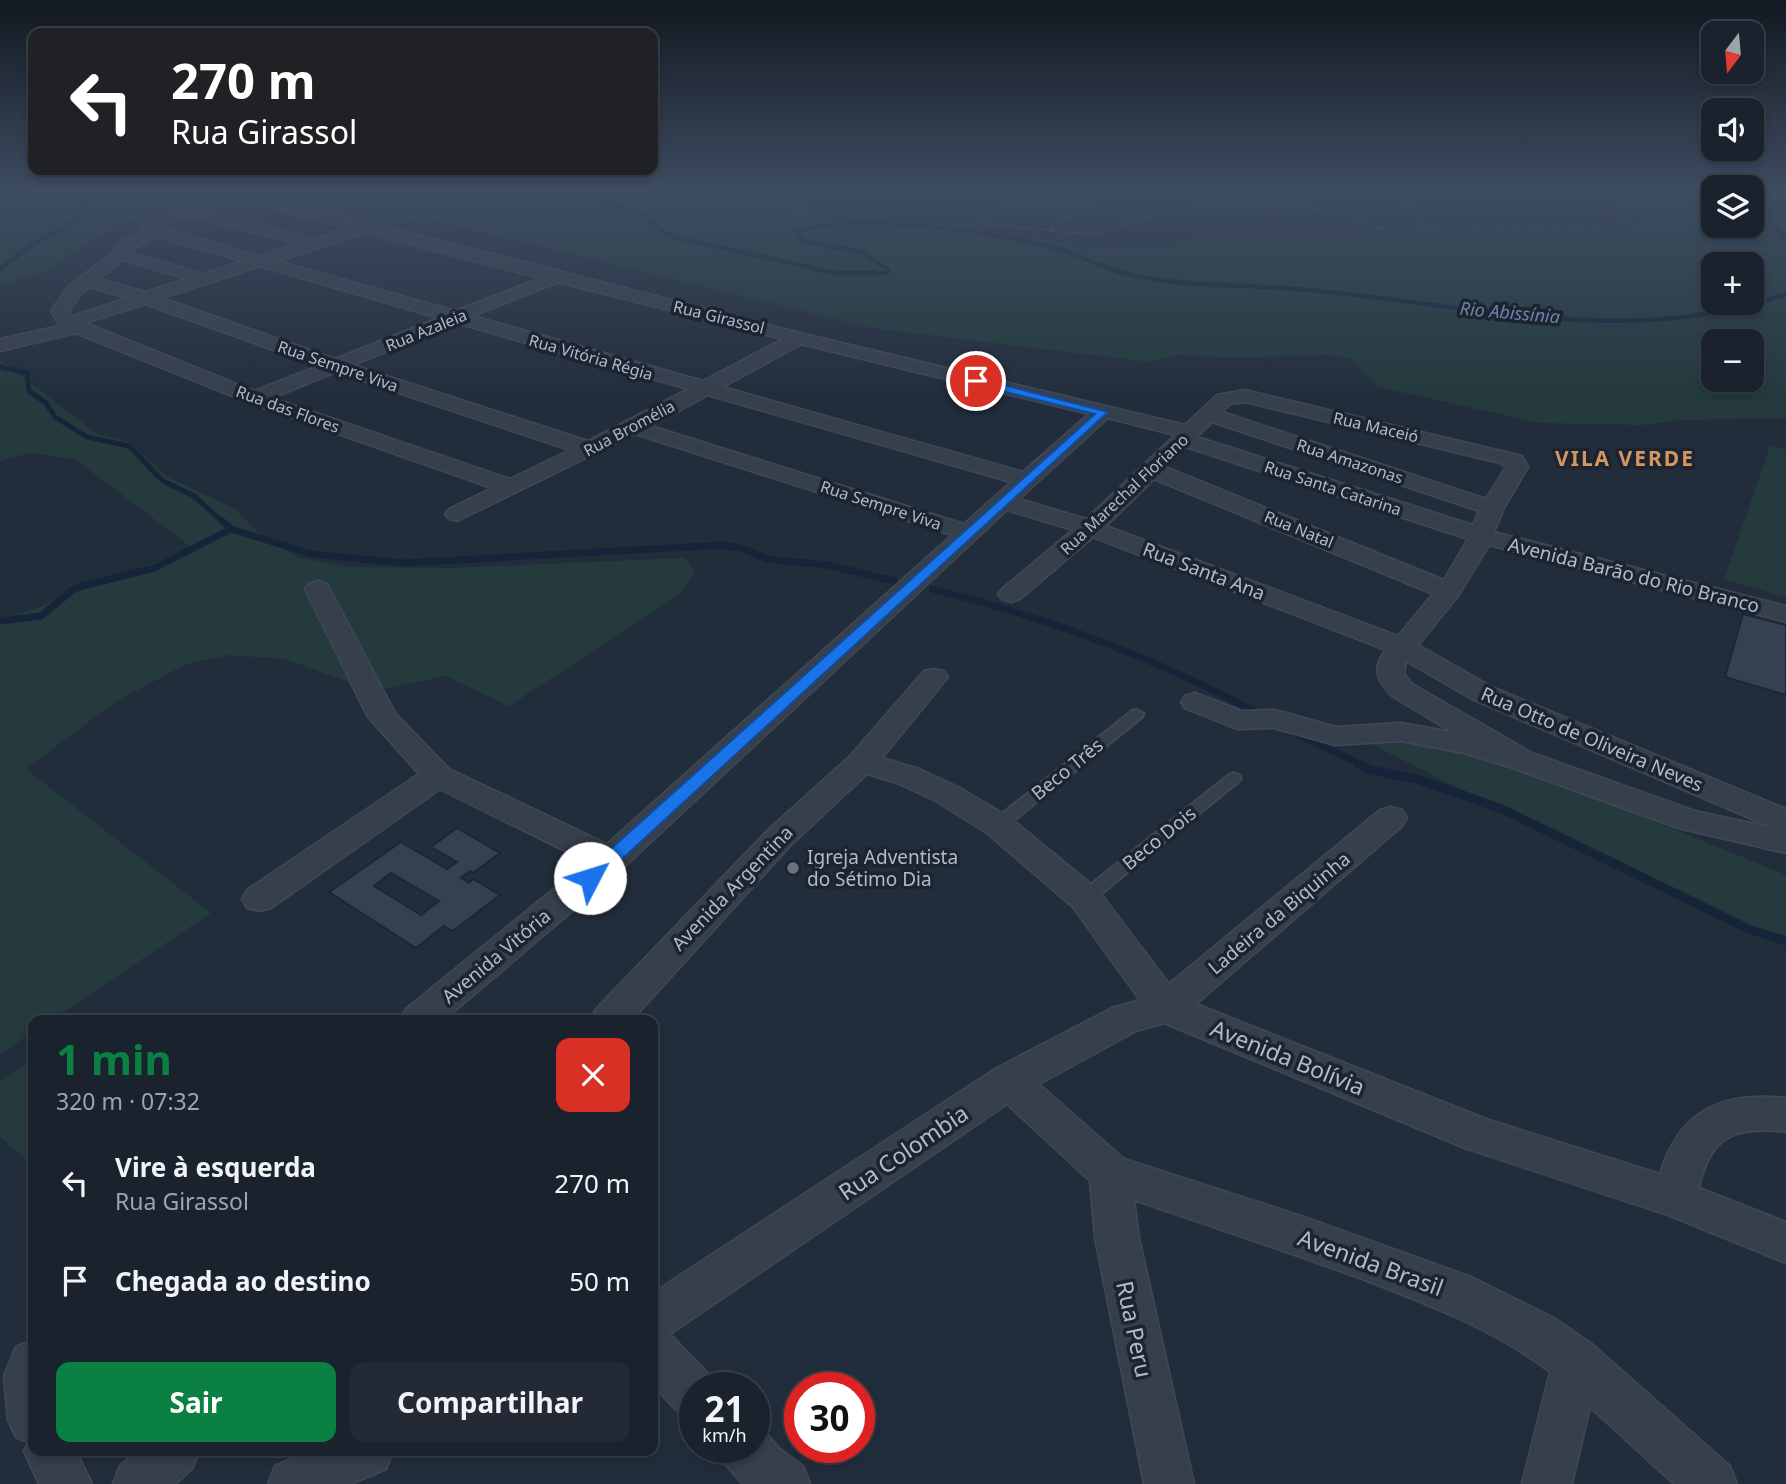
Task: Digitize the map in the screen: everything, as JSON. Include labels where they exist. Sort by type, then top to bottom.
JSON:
[{"type":"street","points":[[73,325],[60,311],[65,301],[114,259]]},
{"type":"street","points":[[138,259],[205,279]]},
{"type":"street","name":"Rua Vitória Régia","points":[[257,259],[1028,480]]},
{"type":"street","points":[[0,345],[73,325],[146,298],[268,259]]},
{"type":"street","name":"Rua Girassol","points":[[492,259],[1103,412]]},
{"type":"street","name":"Rua Azaleia","points":[[254,398],[559,276]]},
{"type":"street","name":"Rua Sempre Viva","points":[[87,281],[146,298],[336,366],[590,449]]},
{"type":"street","name":"Rua das Flores","points":[[73,325],[254,398],[512,486]]},
{"type":"street","name":"Rua Bromélia","points":[[457,514],[590,449],[799,338]]},
{"type":"street","name":"Rua Marechal Floriano","points":[[1011,594],[1090,528],[1224,399],[1237,396]]},
{"type":"street","name":"Rua Maceió","points":[[1237,396],[1514,461],[1517,467],[1492,509]]},
{"type":"street","name":"Rua Santa Catarina","points":[[1103,412],[1186,436],[1483,536]]},
{"type":"street","name":"Avenida Vitória","points":[[425,1015],[611,860],[1103,412]]},
{"type":"street","name":"Rua Amazonas","points":[[1208,414],[1492,509]]},
{"type":"street","name":"Rua Sempre Viva","points":[[633,426],[970,533]]},
{"type":"street","name":"Rua Natal","points":[[1150,469],[1449,591]]},
{"type":"street","name":"Rua Santa Ana","points":[[1003,502],[1090,528],[1402,647]]},
{"type":"street","points":[[1492,509],[1483,536],[1449,591],[1391,661],[1388,671],[1392,681],[1402,690],[1521,760]]},
{"type":"street","name":"Avenida Barão do Rio Branco","points":[[1483,536],[1786,614]]},
{"type":"street","points":[[318,589],[383,717],[438,776],[611,860]]},
{"type":"street","name":"Rua Otto de Oliveira Neves","points":[[1402,647],[1482,693],[1786,821]]},
{"type":"street","name":"Avenida Argentina","points":[[614,1015],[779,838],[862,762],[934,677]]},
{"type":"street","points":[[1195,702],[1238,720],[1275,719],[1335,736],[1401,732],[1430,735],[1521,760],[1689,820],[1786,842]]},
{"type":"street","points":[[862,762],[918,780],[998,825],[1084,898],[1166,1009]]},
{"type":"street","points":[[260,898],[438,776]]},
{"type":"street","name":"Ladeira da Biquinha","points":[[1166,1009],[1391,818]]},
{"type":"street","name":"Rua Colombia","points":[[658,1316],[1009,1081],[1125,1019],[1166,1009]]},
{"type":"street","name":"Avenida Bolívia","points":[[1166,1009],[1479,1135],[1675,1198],[1786,1243]]},
{"type":"street","name":"Avenida Brasil","points":[[1009,1081],[1110,1173],[1304,1237],[1472,1299],[1538,1334],[1576,1362],[1712,1484]]},
{"type":"street","points":[[1675,1198],[1689,1152],[1712,1124],[1737,1113],[1786,1115]]},
{"type":"street","name":"Rua Peru","points":[[1110,1173],[1117,1238],[1133,1326],[1170,1484]]},
{"type":"street","points":[[658,1355],[679,1378]]},
{"type":"street","points":[[1547,1484],[1576,1362]]},
{"type":"street","points":[[52,1456],[67,1484]]},
{"type":"street","points":[[138,1484],[169,1456]]},
{"type":"street","points":[[293,1484],[357,1456]]},
{"type":"street","points":[[758,1463],[785,1484]]},
{"type":"lane","name":"Beco Três","points":[[998,825],[1137,714]]},
{"type":"lane","name":"Beco Dois","points":[[1084,898],[1234,778]]},
{"type":"green space","points":[[0,259],[63,259],[45,271],[0,286]]},
{"type":"green space","points":[[593,259],[1701,259],[1701,315],[1764,315],[1764,259],[1786,259],[1786,418],[1681,420],[1642,425],[1540,423],[1378,387],[1349,358],[1329,355],[1229,358],[1179,355],[1148,362],[872,328]]},
{"type":"green space","points":[[0,359],[96,433],[128,442],[169,478],[236,509],[260,535],[300,558],[353,567],[453,568],[684,558],[695,571],[680,594],[509,706],[445,676],[374,691],[285,659],[229,655],[187,664],[118,700],[26,769],[211,913],[58,1015],[28,1015],[28,1035],[0,1054],[0,618],[20,614],[192,548],[75,459],[29,453],[0,461]]},
{"type":"green space","points":[[1770,446],[1786,449],[1786,597],[1724,580]]},
{"type":"green space","points":[[1380,736],[1473,757],[1568,786],[1786,875],[1786,943],[1367,742]]},
{"type":"green space","points":[[28,1062],[28,1162],[0,1136],[0,1082]]},
{"type":"building","points":[[1743,614],[1786,625],[1786,695],[1725,677]]},
{"type":"building","points":[[457,828],[500,853],[473,873],[470,871],[461,878],[469,883],[473,879],[500,895],[453,931],[444,926],[416,948],[329,892],[401,842],[447,869],[457,862],[431,847]],"holes":[[[391,873],[439,901],[421,915],[374,886]]]},
{"type":"waterway","points":[[0,269],[13,259]]},
{"type":"waterway","name":"Rio Abissínia","points":[[774,259],[835,273],[885,273],[888,270],[873,259]]},
{"type":"waterway","name":"Rio Abissínia","points":[[1087,259],[1135,276],[1158,280],[1319,291],[1495,313],[1612,321],[1671,318],[1729,310],[1786,294]]},
{"type":"waterway","points":[[0,367],[27,373],[29,391],[46,403],[55,417],[87,437],[129,446],[163,481],[194,496],[224,523]]},
{"type":"waterway","points":[[222,521],[231,529]]},
{"type":"waterway","points":[[0,621],[41,616],[75,588],[154,568],[231,529]]},
{"type":"waterway","points":[[231,529],[312,554],[402,563],[724,545],[744,549],[767,559],[827,565],[894,581]]},
{"type":"waterway","points":[[932,589],[1016,612],[1097,640],[1177,673],[1255,712]]},
{"type":"waterway","points":[[1291,731],[1362,765]]},
{"type":"waterway","points":[[1358,764],[1371,770],[1417,779],[1502,809],[1751,930],[1786,941]]},
{"type":"place","name":"Igreja Adventista do Sétimo Dia","points":[[793,868]]},
{"type":"district","name":"VILA VERDE","points":[[1625,458]]},
{"type":"route","points":[[590,878],[1103,412],[976,381]]}]
